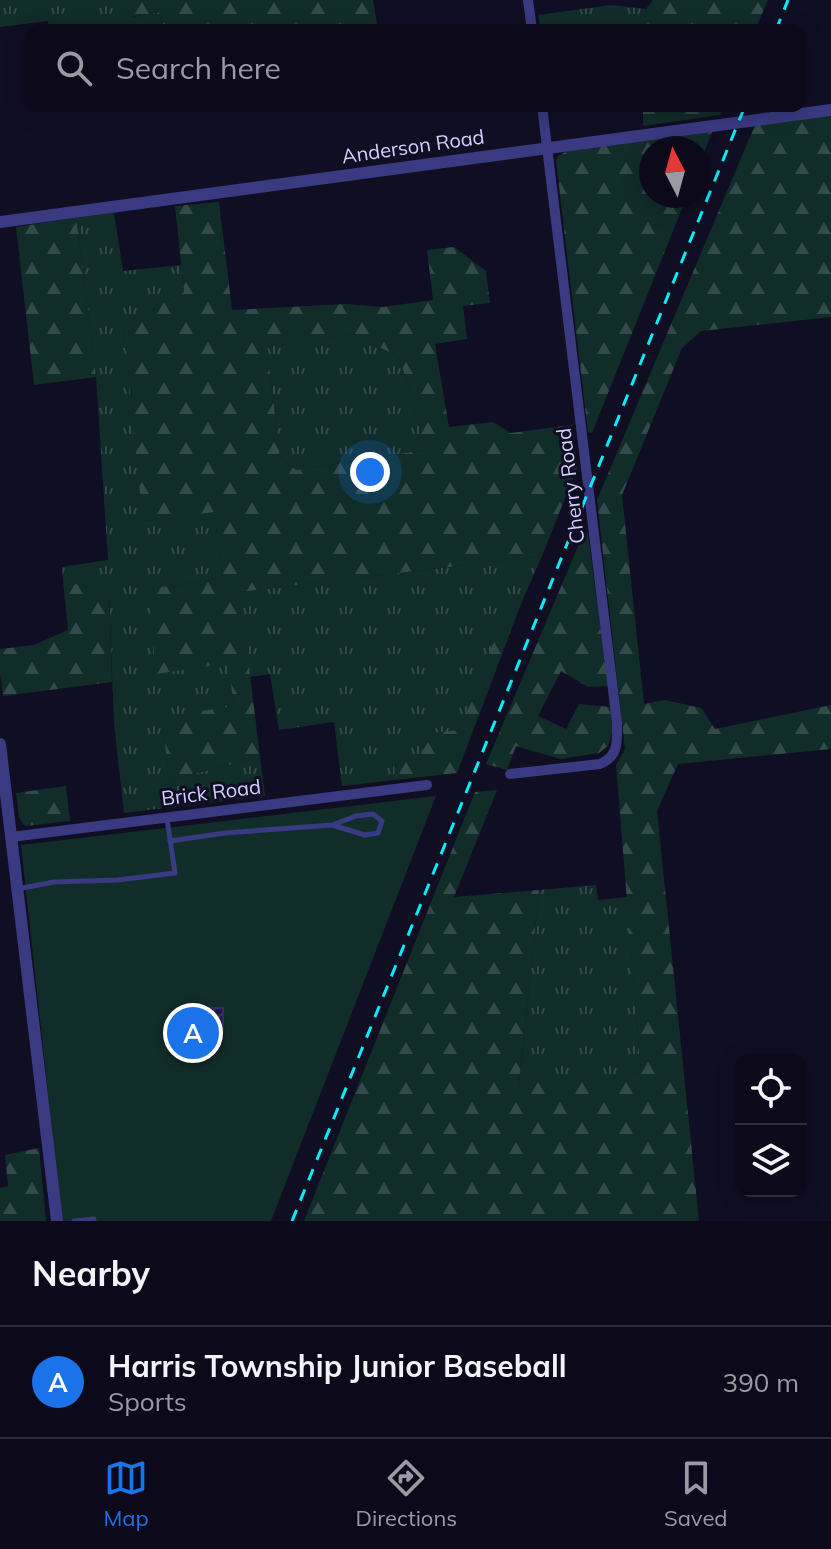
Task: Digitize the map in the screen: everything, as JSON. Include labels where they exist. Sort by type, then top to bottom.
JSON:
[{"type":"street","points":[[528,0],[531,24]]},
{"type":"street","name":"Anderson Road","points":[[0,222],[831,110]]},
{"type":"street","name":"Cherry Road","points":[[510,774],[600,764],[614,755],[617,747],[617,723],[543,112]]},
{"type":"street","points":[[0,744],[6,838],[17,889],[57,1221]]},
{"type":"street","name":"Brick Road","points":[[6,838],[427,785]]},
{"type":"lane","points":[[170,841],[225,833],[332,825],[356,816],[373,814],[382,821],[378,833],[365,835],[332,825]]},
{"type":"lane","points":[[17,889],[54,882],[118,880],[175,873],[167,818]]},
{"type":"lane","points":[[74,1221],[94,1219]]},
{"type":"green space","points":[[0,0],[129,0],[132,17],[160,12],[161,24],[48,24],[48,21],[0,27]]},
{"type":"green space","points":[[129,0],[373,0],[377,24],[161,24],[160,12],[131,17]]},
{"type":"green space","points":[[653,0],[768,0],[758,24],[643,24],[646,9]]},
{"type":"green space","points":[[611,5],[646,9],[643,24],[540,24],[538,15]]},
{"type":"green space","points":[[643,112],[721,112],[720,115],[643,126]]},
{"type":"green space","points":[[831,116],[831,317],[701,331],[682,348],[622,495],[644,704],[665,700],[701,708],[715,729],[831,705],[831,749],[678,764],[657,811],[699,1221],[304,1221],[475,792],[497,790],[454,897],[539,890],[519,1084],[641,1073],[616,765],[625,749],[597,500],[755,125]]},
{"type":"green space","points":[[712,132],[710,136],[681,136]]},
{"type":"green space","points":[[639,142],[639,208],[682,208],[592,433],[588,432],[556,161],[567,151]]},
{"type":"green space","points":[[219,202],[232,310],[346,304],[383,307],[433,300],[427,250],[454,247],[486,271],[490,303],[463,306],[467,339],[435,344],[449,427],[493,422],[511,433],[572,425],[577,468],[542,556],[240,592],[260,757],[169,780],[162,717],[234,706],[228,663],[156,674],[148,589],[223,578],[214,512],[143,521],[123,326],[184,292],[175,206]],"holes":[[[353,334],[399,357],[425,450],[296,470],[280,457],[267,347]]]},
{"type":"green space","points":[[114,213],[123,271],[181,265],[184,292],[123,326],[144,521],[214,511],[223,578],[148,589],[229,663],[234,707],[162,717],[169,780],[260,757],[265,796],[124,813],[114,724],[109,592],[63,581],[62,567],[108,560],[96,377],[76,218]]},
{"type":"green space","points":[[76,218],[96,377],[34,385],[16,227]]},
{"type":"green space","points":[[353,334],[399,357],[425,450],[296,470],[280,457],[267,347]]},
{"type":"green space","points":[[584,532],[588,534],[608,686],[588,687],[561,671],[538,716],[566,729],[579,704],[611,707],[612,732],[608,746],[599,753],[560,759],[516,746],[507,770],[486,764]]},
{"type":"green space","points":[[542,556],[523,599],[510,601],[459,731],[423,759],[395,762],[395,780],[342,786],[334,722],[279,730],[270,674],[250,677],[239,592]]},
{"type":"green space","points":[[63,581],[109,592],[112,682],[3,696],[0,649],[34,645],[68,630]]},
{"type":"green space","points":[[523,599],[457,773],[395,780],[394,762],[423,759],[423,734],[459,730],[510,600]]},
{"type":"green space","points":[[66,786],[70,821],[25,826],[19,818],[16,793]]},
{"type":"green space","points":[[436,796],[271,1221],[62,1221],[21,845]]},
{"type":"green space","points":[[596,885],[598,900],[627,897],[641,1073],[519,1085],[539,890]]},
{"type":"green space","points":[[39,1148],[46,1221],[0,1221],[0,1188],[8,1186],[5,1155]]},
{"type":"building","points":[[206,1008],[223,1008],[223,1031],[218,1031],[218,1049],[194,1049],[194,1031],[183,1028],[183,1016],[186,1012],[206,1012]]},
{"type":"railway","points":[[778,24],[788,0]]},
{"type":"railway","points":[[292,1221],[743,112]]},
{"type":"place","name":"Harris Township Junior Baseball","points":[[193,1033]]}]
